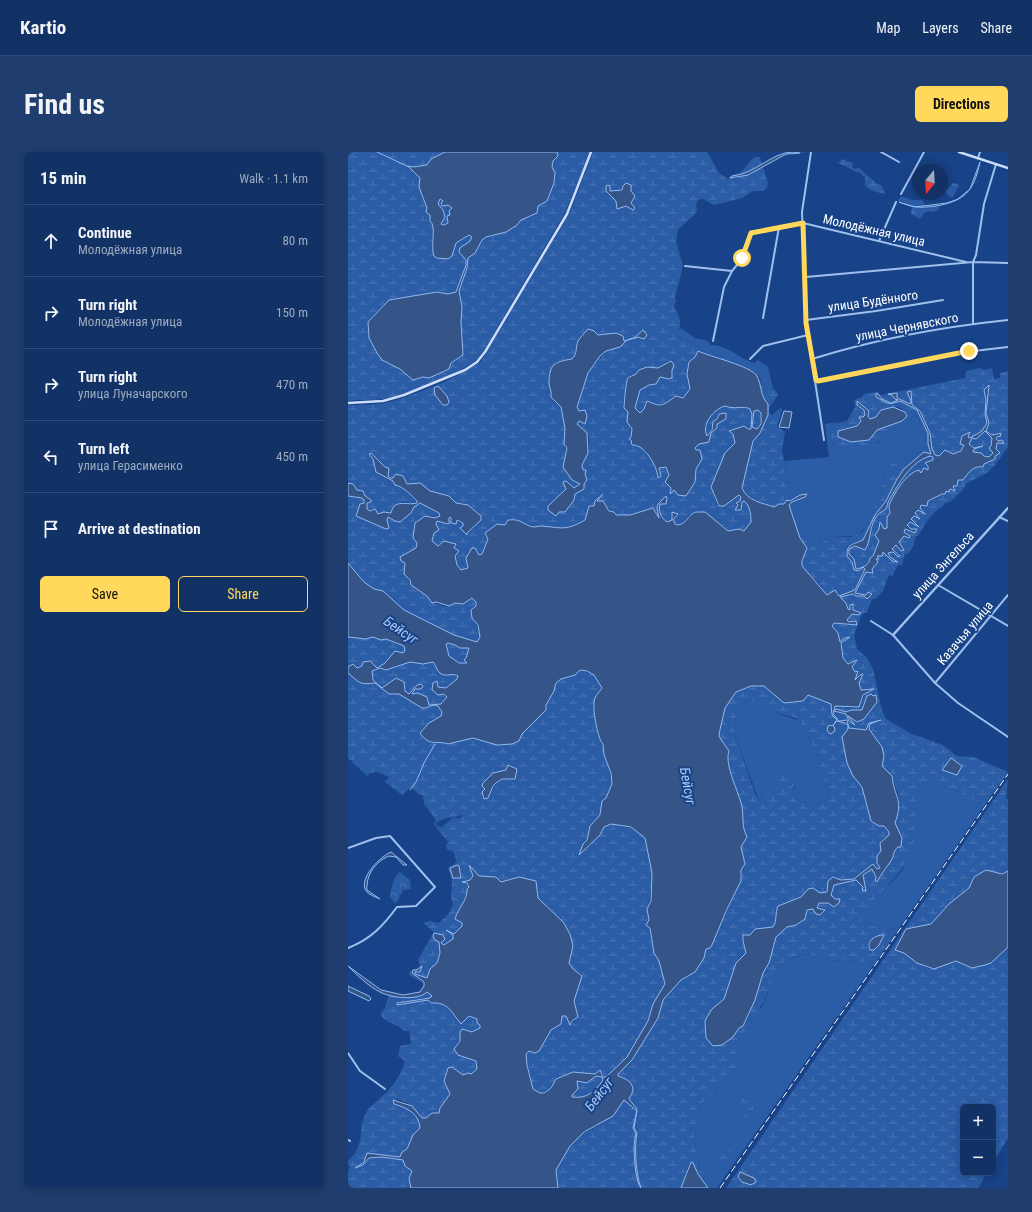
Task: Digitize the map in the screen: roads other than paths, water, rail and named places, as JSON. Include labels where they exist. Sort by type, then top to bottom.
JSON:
[{"type":"main road","points":[[348,403],[393,399],[465,370],[477,362],[485,352],[567,214],[591,152]]},
{"type":"main road","points":[[960,152],[1008,168]]},
{"type":"street","points":[[811,152],[802,208],[806,277],[806,320],[824,440]]},
{"type":"street","points":[[881,152],[899,162]]},
{"type":"street","points":[[901,194],[924,152]]},
{"type":"street","points":[[978,158],[980,152]]},
{"type":"street","points":[[973,323],[973,262],[976,255],[984,204],[996,164]]},
{"type":"street","points":[[879,242],[896,202]]},
{"type":"street","name":"Молодёжная улица","points":[[713,341],[724,286],[732,271],[741,260],[751,233],[803,223],[966,262]]},
{"type":"street","points":[[763,318],[779,227]]},
{"type":"street","points":[[806,277],[966,262],[1008,263]]},
{"type":"street","points":[[685,266],[732,271]]},
{"type":"street","name":"улица Будённого","points":[[806,320],[876,311],[943,300]]},
{"type":"street","name":"улица Чернявского","points":[[812,359],[869,342],[973,323],[1008,320]]},
{"type":"street","points":[[750,359],[763,346],[808,335]]},
{"type":"street","points":[[816,380],[834,378],[963,351],[1008,347]]},
{"type":"street","name":"улица Энгельса","points":[[893,635],[1008,508]]},
{"type":"street","points":[[999,517],[1008,521]]},
{"type":"street","points":[[937,585],[1008,626]]},
{"type":"street","name":"Казачья улица","points":[[935,683],[1008,596]]},
{"type":"street","points":[[871,621],[893,635],[935,683],[965,709],[1008,737]]},
{"type":"street","points":[[348,848],[376,838],[390,836],[435,887],[416,906],[397,907],[388,920],[378,930],[348,948]]},
{"type":"street","points":[[348,1053],[362,1073],[385,1089]]},
{"type":"water","points":[[445,152],[557,152],[558,156],[553,161],[552,167],[555,173],[554,183],[547,201],[538,206],[537,213],[521,220],[517,225],[506,232],[486,237],[482,240],[475,253],[468,258],[467,268],[459,291],[462,307],[461,322],[463,355],[451,363],[449,369],[429,378],[423,377],[413,380],[400,369],[382,360],[369,338],[368,322],[389,300],[437,292],[448,294],[456,292],[466,265],[466,260],[459,252],[460,248],[470,241],[472,237],[469,235],[456,243],[452,256],[448,259],[437,258],[434,256],[433,227],[430,221],[430,215],[426,212],[427,208],[419,187],[420,178],[408,166],[413,167],[427,165],[431,159]],"holes":[[[440,199],[443,201],[441,204],[443,206],[448,205],[452,208],[449,211],[450,215],[447,216],[448,223],[444,225],[441,224],[445,217],[443,210],[438,204]]]},
{"type":"water","points":[[784,153],[800,153],[786,154],[748,175],[730,178],[732,176],[748,172]]},
{"type":"water","points":[[980,162],[975,180],[970,188]]},
{"type":"water","points":[[626,183],[631,185],[631,191],[635,196],[631,203],[635,208],[633,210],[626,206],[617,209],[616,201],[606,191],[607,185],[610,186],[610,191],[622,190]]},
{"type":"water","points":[[969,190],[961,198],[946,204],[930,207],[916,207],[947,203],[958,199]]},
{"type":"water","points":[[588,329],[594,331],[598,335],[616,333],[623,336],[624,341],[627,340],[620,347],[606,351],[600,356],[588,373],[577,407],[579,411],[585,410],[587,416],[585,424],[579,421],[577,424],[587,433],[588,453],[582,465],[583,470],[586,470],[585,474],[587,480],[584,484],[584,489],[575,494],[574,500],[565,512],[559,512],[556,516],[548,510],[548,506],[566,489],[563,482],[566,481],[574,488],[580,484],[572,480],[563,467],[567,448],[564,444],[565,428],[561,407],[551,397],[549,377],[554,365],[561,361],[572,359],[575,355],[578,341]]},
{"type":"water","points":[[643,330],[647,335],[644,339],[638,337],[631,339]]},
{"type":"water","name":"Бейсуг","points":[[698,351],[738,365],[753,372],[757,376],[762,394],[768,404],[768,415],[760,433],[753,441],[742,488],[751,499],[774,507],[779,504],[784,504],[787,500],[790,501],[800,495],[807,494],[805,497],[792,502],[789,505],[800,538],[807,548],[802,561],[802,566],[827,595],[835,590],[839,596],[855,590],[865,569],[863,567],[858,571],[854,570],[852,562],[847,556],[848,549],[850,546],[863,540],[875,515],[886,501],[904,469],[924,452],[931,454],[928,444],[928,433],[917,410],[900,401],[890,404],[885,402],[876,397],[876,393],[882,399],[891,403],[898,400],[892,395],[888,394],[897,393],[897,398],[910,404],[911,401],[907,392],[911,391],[912,405],[920,411],[930,433],[932,449],[935,455],[939,456],[945,450],[953,454],[961,451],[964,445],[960,444],[962,436],[970,432],[968,437],[970,438],[982,431],[987,423],[985,414],[986,400],[984,390],[989,385],[986,413],[989,423],[986,431],[992,435],[1001,433],[1000,437],[998,436],[996,438],[998,441],[1002,440],[1004,443],[997,443],[996,449],[1000,453],[995,456],[995,459],[984,464],[983,467],[977,467],[972,470],[963,480],[958,480],[957,486],[953,486],[955,491],[950,489],[949,492],[946,491],[945,494],[928,501],[927,506],[921,505],[920,508],[925,514],[918,510],[915,513],[920,519],[914,516],[911,519],[919,527],[910,522],[907,525],[911,529],[917,529],[915,533],[905,529],[904,532],[910,536],[909,538],[904,536],[899,542],[904,550],[901,551],[896,545],[892,549],[900,556],[898,557],[893,552],[888,553],[890,557],[898,562],[892,561],[883,552],[882,556],[877,556],[879,559],[876,559],[878,562],[872,569],[873,573],[866,572],[855,593],[866,595],[868,592],[872,594],[867,599],[864,596],[856,596],[853,594],[840,597],[846,603],[848,609],[850,610],[850,605],[853,604],[853,610],[861,613],[859,615],[852,614],[847,620],[849,622],[856,621],[857,625],[834,623],[832,626],[838,633],[840,642],[845,638],[850,637],[841,643],[843,658],[848,664],[857,660],[852,667],[855,672],[858,671],[855,680],[863,674],[859,683],[861,690],[874,689],[863,695],[859,707],[835,706],[833,714],[839,721],[847,720],[849,728],[866,730],[869,723],[881,720],[870,724],[869,729],[882,747],[884,756],[882,766],[892,776],[898,798],[899,808],[895,823],[902,838],[901,847],[898,847],[895,850],[891,861],[877,882],[875,881],[876,877],[872,869],[863,875],[866,891],[862,890],[863,887],[856,880],[834,885],[831,895],[835,899],[840,899],[839,903],[834,907],[828,903],[819,903],[817,908],[825,910],[820,915],[816,914],[813,909],[807,910],[805,919],[796,925],[787,927],[776,937],[769,963],[763,973],[755,1000],[743,1026],[739,1028],[733,1037],[722,1045],[713,1046],[706,1038],[705,1021],[712,1009],[724,999],[736,963],[746,953],[743,935],[750,935],[755,929],[773,927],[778,906],[801,897],[808,889],[813,888],[820,893],[827,892],[828,881],[833,877],[841,880],[854,879],[873,864],[877,869],[880,868],[877,863],[877,856],[881,851],[880,843],[889,835],[889,832],[884,826],[879,826],[871,821],[862,787],[853,776],[847,763],[842,737],[848,729],[848,725],[836,721],[837,720],[832,715],[831,704],[808,695],[803,701],[784,703],[764,686],[751,686],[736,692],[725,708],[719,734],[729,751],[728,764],[742,807],[743,825],[747,837],[741,847],[745,864],[741,870],[741,881],[712,945],[710,948],[706,949],[704,958],[695,972],[681,980],[663,1000],[658,1018],[632,1060],[618,1074],[618,1076],[631,1084],[633,1090],[629,1099],[637,1111],[624,1100],[613,1116],[584,1132],[570,1146],[556,1170],[558,1188],[411,1188],[409,1178],[412,1171],[405,1166],[403,1160],[382,1157],[369,1158],[363,1165],[355,1168],[364,1162],[367,1153],[400,1157],[402,1152],[407,1149],[413,1135],[420,1128],[415,1115],[404,1107],[394,1104],[393,1100],[412,1106],[422,1118],[426,1118],[432,1113],[439,1113],[440,1108],[450,1094],[444,1081],[448,1068],[452,1067],[463,1075],[468,1073],[471,1074],[477,1069],[476,1061],[458,1055],[454,1049],[460,1041],[460,1032],[462,1029],[472,1032],[480,1028],[480,1025],[477,1023],[477,1019],[469,1016],[461,1024],[446,1006],[431,1003],[428,1000],[397,1005],[397,1003],[430,998],[432,996],[427,992],[423,995],[411,998],[385,994],[367,984],[348,966],[381,990],[403,995],[420,992],[424,986],[424,982],[412,973],[413,970],[417,970],[422,966],[420,972],[415,972],[415,974],[427,978],[430,969],[437,963],[440,953],[439,942],[435,940],[433,936],[434,933],[443,935],[445,939],[441,943],[444,945],[453,939],[453,935],[446,930],[454,934],[462,926],[462,923],[455,919],[466,897],[467,889],[469,887],[467,883],[462,882],[470,880],[473,876],[469,865],[479,876],[496,877],[501,882],[519,877],[536,881],[538,898],[564,923],[570,934],[573,946],[569,963],[573,969],[582,976],[574,1001],[578,1017],[572,1021],[570,1025],[566,1016],[562,1016],[561,1024],[551,1030],[539,1051],[535,1053],[529,1051],[526,1054],[533,1089],[540,1093],[544,1093],[551,1088],[556,1079],[573,1072],[595,1074],[600,1070],[603,1077],[606,1077],[627,1057],[648,1021],[653,1004],[665,984],[659,961],[654,953],[650,928],[646,925],[649,920],[647,909],[651,901],[652,873],[645,838],[631,827],[611,824],[604,827],[600,835],[579,855],[583,844],[587,840],[590,826],[600,815],[602,801],[606,798],[612,784],[611,773],[604,755],[603,744],[599,737],[595,719],[595,699],[596,695],[602,688],[594,675],[587,671],[580,670],[575,675],[561,679],[556,683],[554,691],[546,705],[546,710],[522,734],[519,741],[512,744],[497,745],[473,738],[448,744],[430,742],[427,740],[420,733],[429,723],[441,716],[442,712],[438,706],[434,705],[422,708],[399,694],[389,694],[375,683],[366,684],[360,682],[348,673],[348,667],[353,664],[357,668],[362,666],[363,662],[370,661],[377,668],[385,663],[395,651],[403,653],[405,651],[404,646],[386,639],[381,640],[373,637],[366,639],[348,637],[348,563],[364,582],[374,589],[383,591],[404,610],[454,635],[477,642],[480,637],[478,625],[472,618],[471,610],[476,606],[476,602],[472,598],[463,604],[455,603],[449,606],[436,602],[432,603],[427,596],[411,585],[410,580],[404,574],[405,563],[401,561],[400,557],[416,548],[417,543],[413,538],[415,523],[425,516],[435,518],[440,516],[439,513],[420,503],[414,507],[411,513],[400,522],[388,517],[387,520],[389,528],[386,529],[356,516],[360,504],[364,503],[364,500],[362,498],[348,496],[348,483],[353,484],[357,490],[363,491],[365,496],[371,500],[371,502],[367,503],[367,509],[370,511],[375,509],[378,514],[384,512],[391,513],[393,508],[398,504],[417,503],[417,501],[404,489],[395,485],[393,481],[376,472],[373,459],[369,454],[371,453],[385,467],[389,468],[388,476],[390,478],[393,478],[396,474],[403,476],[407,484],[420,483],[430,491],[449,496],[456,503],[468,505],[481,516],[481,520],[467,533],[467,535],[460,528],[463,526],[463,523],[457,520],[456,524],[451,523],[450,517],[448,520],[450,523],[448,524],[437,521],[436,524],[439,530],[434,533],[432,541],[438,546],[444,541],[456,544],[454,548],[459,551],[455,556],[457,565],[461,570],[468,568],[466,558],[472,548],[475,548],[479,555],[482,554],[488,539],[485,533],[497,524],[505,525],[508,520],[517,520],[534,527],[540,526],[562,528],[572,526],[585,520],[589,506],[594,506],[595,501],[603,494],[597,501],[603,501],[609,511],[614,512],[616,515],[630,515],[653,508],[659,518],[657,508],[658,504],[666,496],[666,504],[660,504],[659,509],[667,522],[672,520],[672,512],[678,514],[673,520],[675,524],[678,525],[684,522],[693,513],[705,512],[728,531],[739,529],[744,531],[751,522],[748,505],[744,501],[742,502],[741,510],[735,510],[738,505],[736,503],[740,501],[741,497],[739,495],[724,506],[719,506],[711,487],[725,453],[735,443],[733,434],[729,431],[744,426],[751,429],[752,414],[750,409],[745,407],[732,408],[725,406],[717,410],[707,422],[707,436],[712,430],[713,422],[717,419],[719,414],[726,413],[726,419],[717,424],[717,428],[711,433],[709,442],[699,444],[695,448],[696,450],[700,450],[702,459],[696,469],[695,482],[686,496],[678,495],[674,490],[670,494],[671,488],[665,482],[669,475],[666,467],[659,468],[661,476],[658,478],[655,467],[649,456],[641,448],[632,445],[631,440],[629,439],[631,437],[632,429],[627,422],[628,412],[624,408],[628,378],[636,374],[639,370],[647,367],[658,368],[671,361],[674,365],[672,370],[672,378],[669,379],[660,377],[656,384],[649,385],[640,390],[635,408],[640,413],[644,409],[647,401],[660,405],[676,396],[683,398],[690,389],[687,374],[689,362],[695,357]],"holes":[[[758,410],[761,413],[761,424],[757,429],[752,427],[754,411]],[[985,431],[992,438],[991,446],[989,448],[993,453],[989,457],[984,456],[981,453],[973,452],[974,449],[983,446],[974,448],[969,444],[972,438],[976,439]],[[930,456],[933,457],[933,460],[925,463],[928,466],[928,470],[924,468],[921,473],[919,470],[914,472],[905,479],[898,489],[889,504],[890,513],[887,517],[887,528],[884,529],[880,522],[879,529],[875,535],[879,541],[873,556],[870,558],[869,563],[856,569],[854,559],[849,554],[849,549],[855,546],[865,550],[876,517],[879,513],[886,509],[888,501],[901,481],[917,463]],[[448,643],[460,648],[469,648],[464,660],[467,663],[459,663],[449,656],[446,644]],[[410,662],[423,664],[433,662],[440,673],[458,676],[457,679],[446,688],[438,687],[437,681],[433,683],[432,690],[438,695],[444,694],[447,697],[441,704],[429,705],[427,697],[418,693],[412,694],[415,689],[421,689],[423,686],[421,684],[417,685],[409,694],[405,691],[404,682],[396,678],[382,688],[373,680],[372,671],[380,668],[386,670]],[[596,1076],[602,1077],[603,1080],[590,1094],[582,1097],[572,1097],[578,1089],[577,1081],[587,1083]]]},
{"type":"water","points":[[438,386],[447,396],[449,402],[447,405],[443,405],[435,395],[434,388]]},
{"type":"water","points":[[857,401],[869,411],[868,416],[870,419],[876,417],[881,410],[893,407],[905,412],[907,416],[902,421],[877,430],[869,440],[851,442],[838,437],[838,431],[857,426],[861,421],[859,417],[863,417],[865,415],[864,410],[857,405]]},
{"type":"water","points":[[784,411],[792,412],[789,428],[779,427]]},
{"type":"water","points":[[871,694],[873,696],[876,695],[877,702],[864,719],[857,722],[848,716],[855,725],[849,721],[846,714],[834,711],[836,709],[846,712],[851,710],[862,710],[867,696]]},
{"type":"water","points":[[835,722],[833,726],[835,728],[834,732],[830,734],[827,730],[828,726],[833,725]]},
{"type":"water","points":[[951,758],[962,766],[957,775],[942,770]]},
{"type":"water","points":[[508,765],[517,769],[515,779],[502,779],[493,786],[488,798],[484,799],[482,792],[485,789],[482,786],[483,783],[493,773],[506,770]]},
{"type":"water","points":[[391,852],[407,865],[403,865],[396,857],[389,856],[376,865],[372,870],[368,879],[367,890],[380,899],[366,891],[364,886],[365,880],[372,868],[382,858]]},
{"type":"water","points":[[457,865],[459,866],[461,878],[453,878],[450,868]]},
{"type":"water","points":[[986,870],[1002,874],[1008,871],[1008,947],[991,963],[972,968],[956,961],[934,969],[917,963],[904,953],[895,950],[906,929],[931,924],[949,904],[969,888],[974,877]]},
{"type":"water","points":[[884,935],[879,945],[874,950],[870,950],[870,941],[877,936]]},
{"type":"water","points":[[348,986],[369,996],[371,999],[369,1001],[348,991]]},
{"type":"water","points":[[636,1115],[634,1128],[637,1133],[636,1161],[641,1188],[637,1179],[634,1154],[636,1134],[633,1128]]},
{"type":"water","points":[[691,1162],[693,1163],[698,1174],[708,1188],[681,1188]]},
{"type":"water","points":[[740,1172],[754,1178],[756,1182],[751,1185],[742,1182],[738,1177]]},
{"type":"waterway","points":[[377,152],[409,167]]},
{"type":"waterway","points":[[410,790],[416,782],[425,761],[435,744]]},
{"type":"railway","points":[[720,1188],[1008,774]]}]
